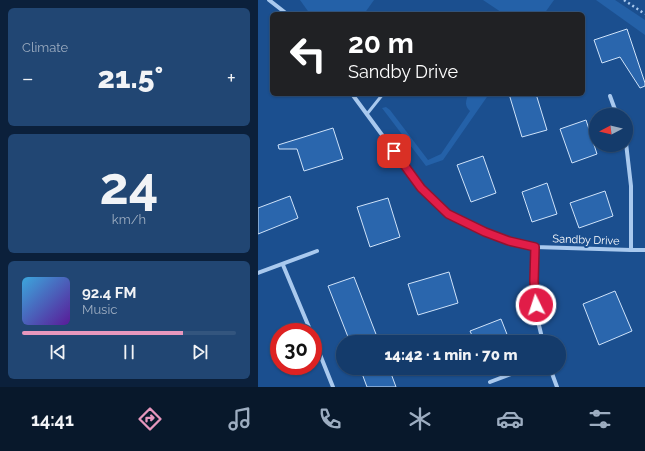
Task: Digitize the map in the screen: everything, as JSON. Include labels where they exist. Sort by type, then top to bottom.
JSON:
[{"type":"street","points":[[269,0],[284,12]]},
{"type":"street","name":"Sandby Drive","points":[[354,96],[421,188],[448,214],[485,232],[509,241],[535,247],[645,250]]},
{"type":"street","points":[[610,96],[614,108]]},
{"type":"street","points":[[627,152],[631,186],[631,250]]},
{"type":"street","points":[[535,247],[534,281],[537,317],[541,335]]},
{"type":"street","points":[[258,274],[317,251]]},
{"type":"street","points":[[283,264],[307,323]]},
{"type":"street","points":[[322,360],[333,387]]},
{"type":"street","points":[[490,382],[508,375]]},
{"type":"street","points":[[553,375],[557,387]]},
{"type":"lane","points":[[367,114],[381,96]]},
{"type":"path","points":[[624,0],[645,14]]},
{"type":"shaded area","points":[[300,0],[374,0],[365,12],[309,12]]},
{"type":"shaded area","points":[[483,0],[554,0],[545,12],[501,12]]},
{"type":"shaded area","points":[[596,0],[615,0],[645,20],[645,35]]},
{"type":"shaded area","points":[[467,96],[488,96],[443,160],[426,166],[382,108],[386,107],[390,110],[428,160],[441,154],[470,111],[466,105]]},
{"type":"building","points":[[627,29],[645,83],[645,86],[640,88],[620,57],[602,63],[594,40]]},
{"type":"building","points":[[510,96],[537,96],[547,130],[522,137]]},
{"type":"building","points":[[586,120],[589,129],[589,152],[596,152],[597,154],[572,163],[560,129]]},
{"type":"building","points":[[333,128],[343,159],[304,171],[297,149],[279,149],[278,145]]},
{"type":"building","points":[[483,156],[496,193],[471,202],[457,165]]},
{"type":"building","points":[[547,183],[557,214],[532,222],[522,192]]},
{"type":"building","points":[[605,191],[613,216],[579,228],[570,203]]},
{"type":"building","points":[[290,196],[298,218],[258,234],[258,208]]},
{"type":"building","points":[[388,198],[400,237],[370,247],[357,207]]},
{"type":"building","points":[[449,272],[458,303],[418,315],[408,284]]},
{"type":"building","points":[[354,277],[376,335],[347,335],[328,286]]},
{"type":"building","points":[[615,291],[632,331],[599,345],[583,304]]},
{"type":"building","points":[[501,319],[507,335],[472,335],[470,331]]},
{"type":"building","points":[[363,375],[392,375],[396,387],[367,387]]},
{"type":"route","points":[[394,151],[421,188],[448,214],[485,232],[509,241],[535,247],[534,281],[536,305]]}]
